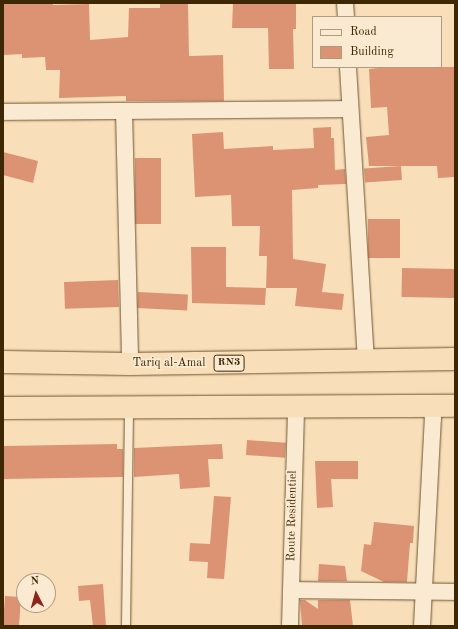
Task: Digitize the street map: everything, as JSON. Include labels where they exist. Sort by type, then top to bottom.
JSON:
[{"type":"highway","name":"Tariq al-Amal","points":[[3,362],[130,364],[366,362],[455,359]]},
{"type":"highway","points":[[3,408],[455,406]]},
{"type":"street","points":[[345,3],[346,16]]},
{"type":"street","points":[[348,68],[366,362]]},
{"type":"street","points":[[3,112],[350,109]]},
{"type":"street","points":[[124,111],[130,364]]},
{"type":"street","name":"Route Residentiel","points":[[290,626],[296,406]]},
{"type":"street","points":[[422,626],[422,592],[433,419],[431,406]]},
{"type":"street","points":[[292,590],[455,592]]},
{"type":"lane","points":[[126,626],[129,407]]},
{"type":"building","points":[[3,3],[53,3],[53,5],[89,4],[90,40],[128,37],[129,8],[160,8],[160,3],[188,3],[189,56],[223,55],[224,101],[126,101],[126,96],[59,98],[60,70],[46,70],[45,57],[22,58],[22,54],[3,55]]},
{"type":"building","points":[[233,3],[296,3],[296,29],[293,29],[294,69],[269,69],[268,28],[232,28]]},
{"type":"building","points":[[455,67],[455,177],[438,178],[437,166],[369,166],[366,137],[389,135],[387,107],[371,108],[369,69]]},
{"type":"building","points":[[331,127],[331,138],[334,138],[335,170],[345,169],[346,184],[318,185],[318,188],[292,190],[293,259],[326,264],[322,292],[344,294],[342,310],[295,306],[297,288],[266,288],[267,256],[259,256],[260,226],[232,226],[231,195],[195,197],[192,134],[223,132],[224,149],[273,146],[273,150],[314,148],[313,128]]},
{"type":"building","points":[[3,152],[38,161],[33,183],[3,175]]},
{"type":"building","points":[[135,158],[161,158],[161,224],[135,224]]},
{"type":"building","points":[[401,166],[402,180],[365,183],[364,169]]},
{"type":"building","points":[[368,219],[400,219],[400,258],[368,258]]},
{"type":"building","points":[[191,247],[226,247],[226,287],[266,288],[265,305],[192,303]]},
{"type":"building","points":[[402,268],[455,269],[454,298],[401,297]]},
{"type":"building","points":[[118,280],[119,307],[65,309],[64,282]]},
{"type":"building","points":[[138,292],[188,295],[187,311],[137,308]]},
{"type":"building","points":[[247,440],[286,443],[285,458],[246,455]]},
{"type":"building","points":[[117,444],[117,449],[123,449],[123,477],[3,479],[3,446]]},
{"type":"building","points":[[222,444],[223,459],[208,459],[210,487],[180,489],[179,474],[134,477],[134,448]]},
{"type":"building","points":[[315,461],[358,461],[358,479],[331,479],[333,507],[317,508]]},
{"type":"building","points":[[214,496],[231,497],[224,579],[207,578],[208,562],[189,561],[190,543],[210,544]]},
{"type":"building","points":[[374,522],[414,526],[413,543],[410,543],[407,582],[384,582],[361,571],[364,544],[371,545]]},
{"type":"building","points":[[319,564],[345,566],[347,581],[318,581]]},
{"type":"building","points":[[103,584],[106,626],[93,626],[90,600],[79,601],[78,586]]},
{"type":"building","points":[[5,596],[16,597],[16,613],[20,613],[19,626],[3,626]]},
{"type":"building","points":[[300,600],[305,600],[318,609],[318,600],[350,600],[353,626],[302,626]]}]
